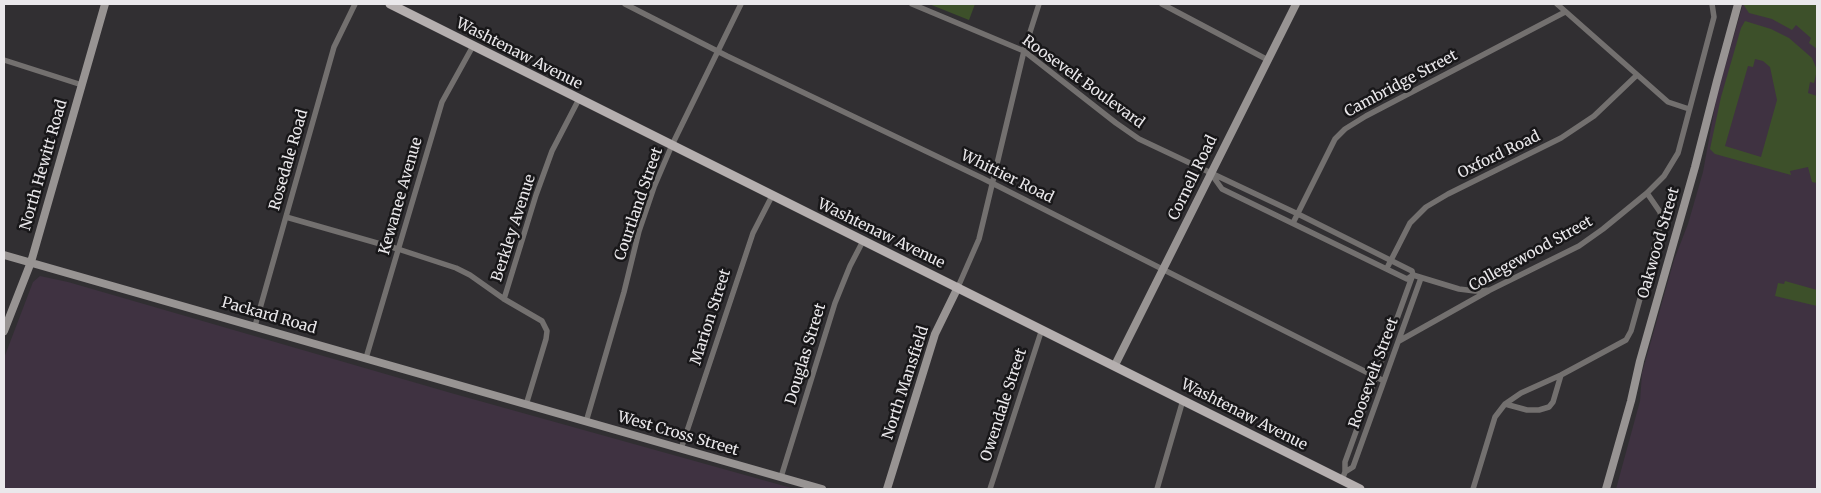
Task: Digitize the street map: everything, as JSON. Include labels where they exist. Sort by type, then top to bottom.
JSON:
[{"type":"main road","name":"North Hewitt Road","points":[[4,331],[31,262],[105,4]]},
{"type":"main road","name":"Washtenaw Avenue","points":[[390,4],[1183,400],[1343,476],[1360,489]]},
{"type":"main road","name":"Cornell Road","points":[[1114,365],[1296,4]]},
{"type":"main road","name":"Oakwood Street","points":[[1606,489],[1738,4]]},
{"type":"main road","name":"Packard Road","points":[[4,255],[526,405]]},
{"type":"main road","name":"North Mansfield","points":[[887,489],[935,334],[958,287]]},
{"type":"main road","name":"West Cross Street","points":[[526,405],[822,489]]},
{"type":"street","name":"Rosedale Road","points":[[255,326],[334,47],[355,4]]},
{"type":"street","name":"Whittier Road","points":[[625,4],[993,184],[1384,381]]},
{"type":"street","name":"Courtland Street","points":[[586,422],[624,292],[639,232],[654,187],[672,145],[741,4]]},
{"type":"street","name":"Roosevelt Boulevard","points":[[912,4],[1024,51],[1139,139],[1228,180],[1391,260],[1412,271],[1413,275],[1459,289],[1490,290]]},
{"type":"street","points":[[958,287],[977,244],[1024,51],[1040,4]]},
{"type":"street","points":[[1162,4],[1268,60]]},
{"type":"street","points":[[1557,4],[1668,102],[1689,109]]},
{"type":"street","name":"Collegewood Street","points":[[1399,342],[1490,290],[1579,246],[1603,229],[1664,176],[1678,153],[1714,17],[1712,4]]},
{"type":"street","name":"Cambridge Street","points":[[1293,223],[1335,139],[1345,129],[1565,12]]},
{"type":"street","name":"Kewanee Avenue","points":[[366,358],[442,102],[474,46]]},
{"type":"street","points":[[4,60],[82,84]]},
{"type":"street","name":"Oxford Road","points":[[1387,268],[1410,223],[1426,207],[1560,138],[1594,116],[1637,75]]},
{"type":"street","name":"Berkley Avenue","points":[[526,405],[547,331],[542,321],[504,299],[536,195],[550,157],[579,99]]},
{"type":"street","name":"Roosevelt Boulevard","points":[[1210,173],[1222,189],[1407,279],[1413,275]]},
{"type":"street","name":"Oakwood Street","points":[[1561,375],[1626,340],[1632,331],[1662,220],[1660,212],[1646,193]]},
{"type":"street","name":"Marion Street","points":[[681,449],[753,233],[772,196]]},
{"type":"street","points":[[286,217],[398,249],[463,271],[504,299]]},
{"type":"street","name":"Douglas Street","points":[[781,477],[835,303],[850,266],[863,241]]},
{"type":"street","name":"Roosevelt Street","points":[[1343,476],[1345,462],[1408,284],[1413,275]]},
{"type":"street","name":"Roosevelt Street","points":[[1343,476],[1353,467],[1421,278]]},
{"type":"street","name":"Owendale Street","points":[[990,489],[1042,329]]},
{"type":"street","points":[[1390,338],[1399,342]]},
{"type":"street","points":[[1505,404],[1527,410],[1540,410],[1549,407],[1553,402],[1561,375]]},
{"type":"street","points":[[1473,489],[1495,417],[1505,404],[1521,393],[1561,375]]},
{"type":"street","points":[[1157,489],[1183,400]]},
{"type":"shaded area","points":[[1743,4],[1817,4],[1817,489],[1616,489],[1640,401],[1642,373],[1674,260],[1688,224],[1703,172],[1717,95]]},
{"type":"shaded area","points":[[40,276],[68,282],[451,393],[795,489],[4,489],[4,358],[33,282]]},
{"type":"green space","points":[[929,4],[975,4],[969,20]]},
{"type":"green space","points":[[1743,4],[1817,4],[1817,49],[1809,43],[1811,38],[1796,25],[1792,30],[1772,19],[1749,13]]},
{"type":"green space","points":[[1745,21],[1771,29],[1789,38],[1812,58],[1817,70],[1814,83],[1810,82],[1808,93],[1817,96],[1817,183],[1812,182],[1808,167],[1790,171],[1791,175],[1715,154],[1710,149],[1721,97],[1741,28]],"holes":[[[1755,59],[1763,61],[1770,67],[1777,100],[1761,157],[1725,146],[1748,66],[1753,67]]]},
{"type":"green space","points":[[1785,281],[1817,290],[1817,306],[1775,296],[1778,283],[1784,284]]}]
